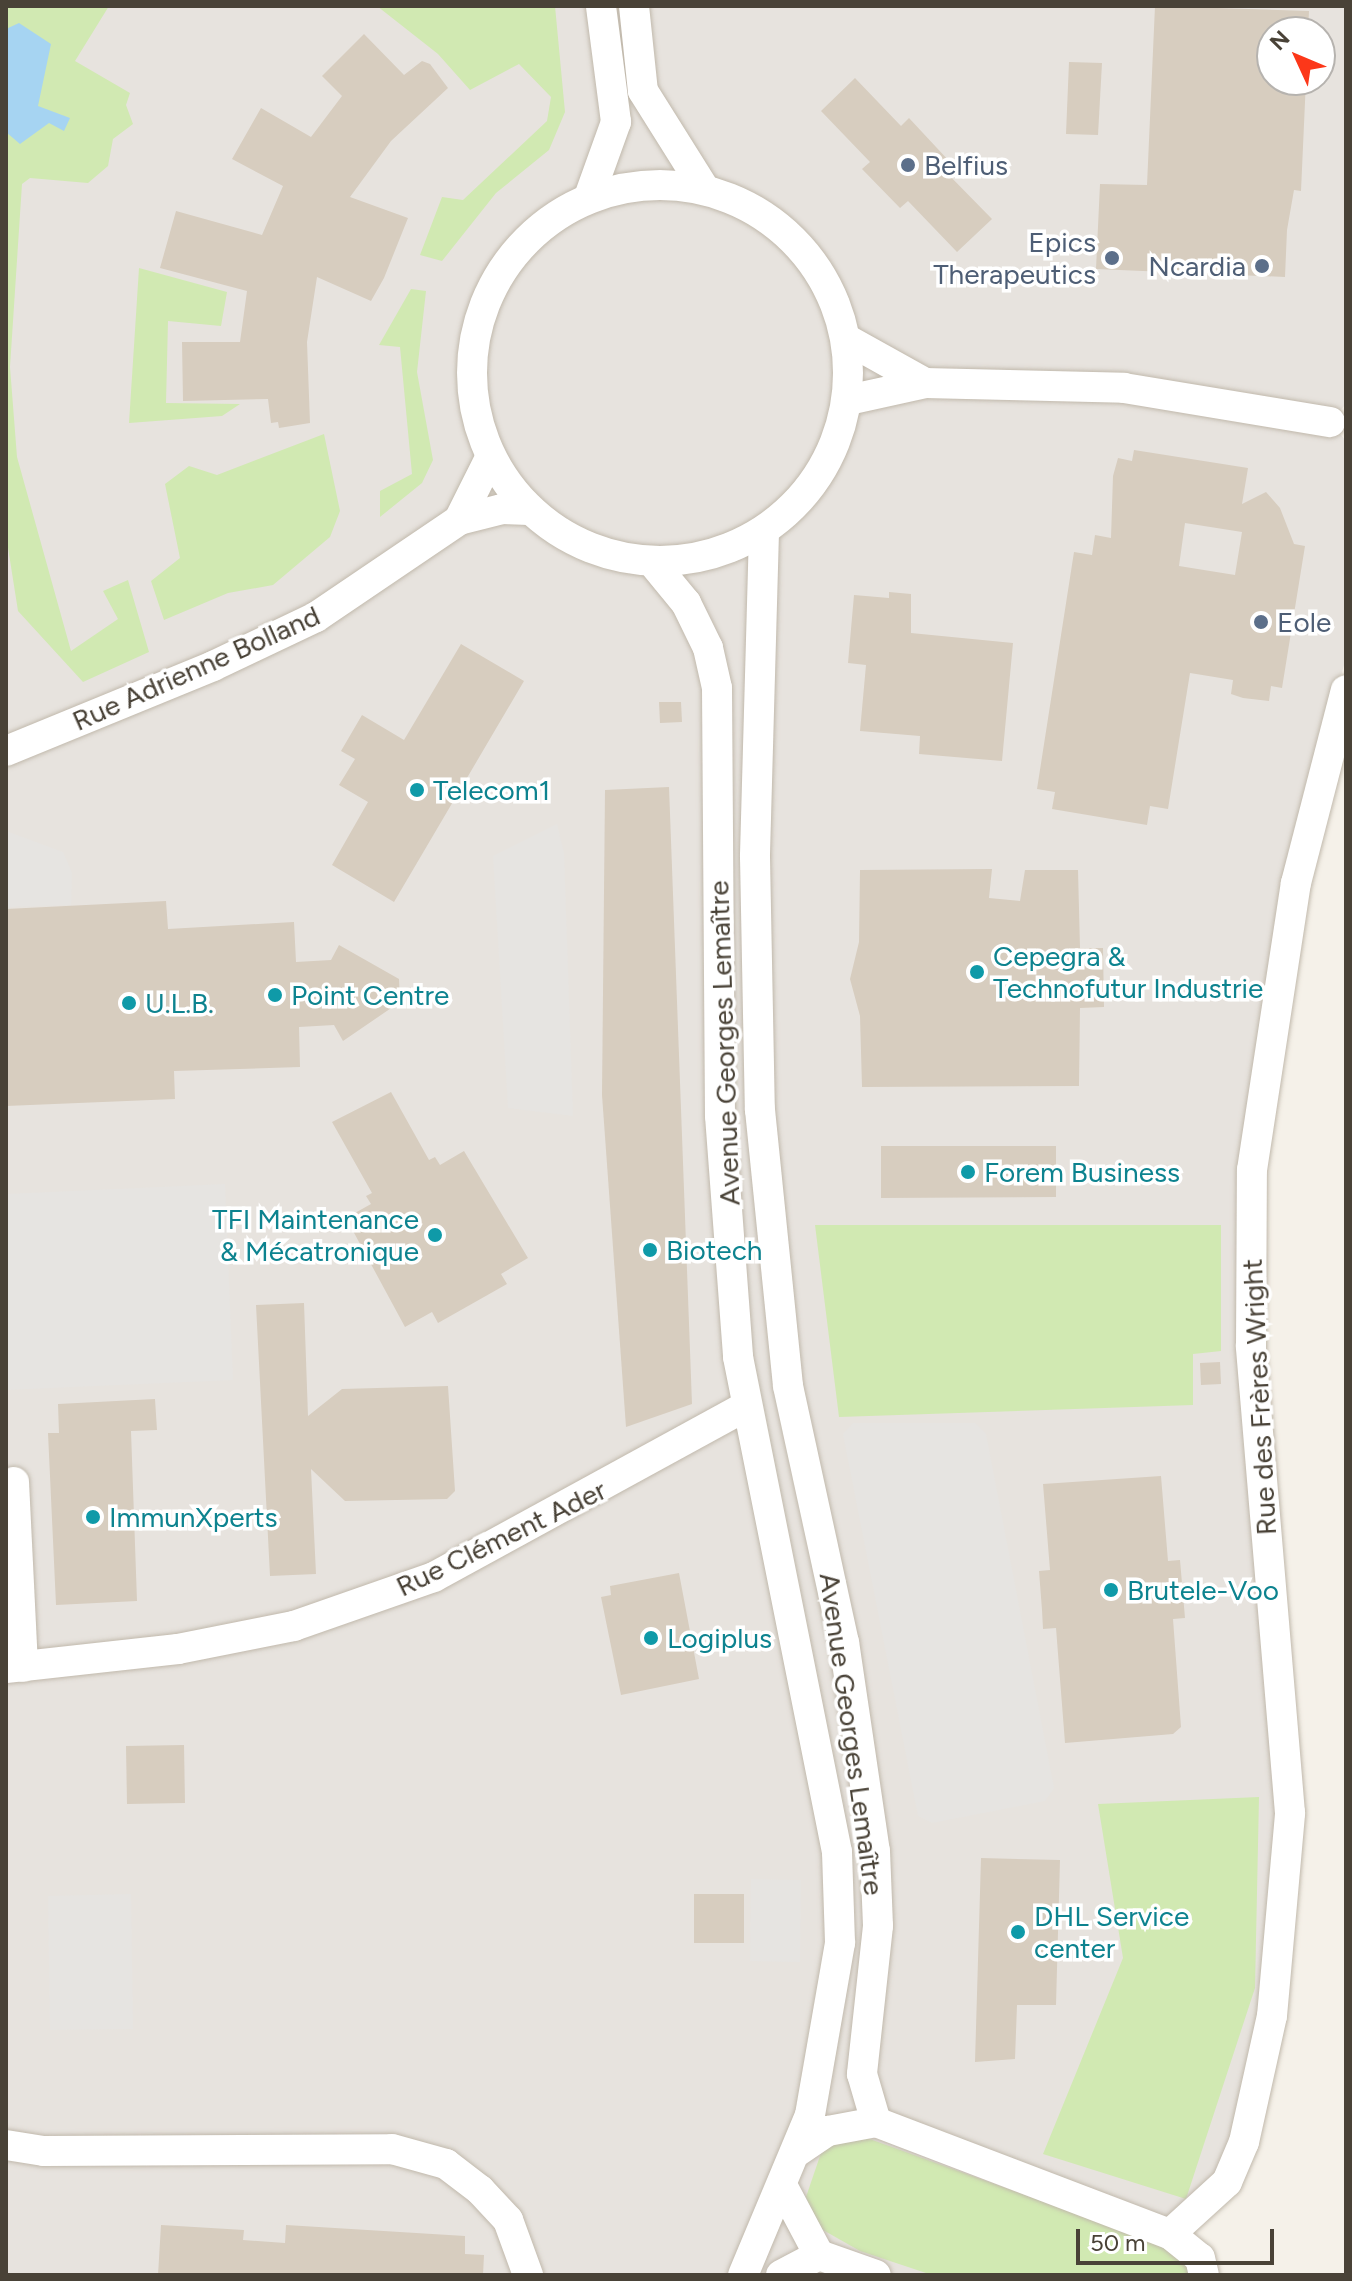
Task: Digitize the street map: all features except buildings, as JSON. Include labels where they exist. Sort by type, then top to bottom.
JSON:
[{"type":"street","points":[[589,197],[616,122],[601,6]]},
{"type":"street","points":[[634,6],[643,91],[702,185],[792,235],[822,272],[848,340],[848,400],[826,466],[764,532],[710,556],[653,563],[580,545],[529,510],[490,458],[476,417],[471,360],[485,300],[525,240],[589,197],[702,185]]},
{"type":"street","points":[[848,340],[925,383]]},
{"type":"street","points":[[848,400],[925,383],[1124,388],[1341,422]]},
{"type":"street","name":"Rue Adrienne Bolland","points":[[459,520],[490,458]]},
{"type":"street","name":"Rue Adrienne Bolland","points":[[6,751],[213,666],[316,617],[459,520],[502,509],[529,510]]},
{"type":"street","name":"Avenue Georges Lemaître","points":[[764,532],[755,857],[760,1110],[788,1386],[844,1642],[875,1851],[878,1926],[862,2074],[876,2122]]},
{"type":"street","name":"Avenue Georges Lemaître","points":[[653,563],[686,603],[708,648],[717,688],[720,1116],[745,1407],[798,1642],[837,1852],[835,1981],[810,2115],[783,2187],[743,2275]]},
{"type":"street","name":"Rue des Frères Wright","points":[[1170,2234],[1227,2182],[1244,2142],[1272,2016],[1290,1813],[1251,1346],[1252,1170],[1296,883],[1346,690]]},
{"type":"street","name":"Rue Clément Ader","points":[[14,1667],[178,1649],[294,1626],[434,1577],[745,1407]]},
{"type":"street","points":[[14,1482],[14,1667]]},
{"type":"street","points":[[798,2151],[828,2131],[876,2122],[1170,2234],[1202,2267]]},
{"type":"street","points":[[6,2145],[44,2151],[392,2149],[446,2164],[480,2190],[508,2220],[528,2275]]},
{"type":"street","points":[[783,2187],[819,2255],[876,2275]]},
{"type":"street","points":[[781,2275],[819,2255]]},
{"type":"shaded area","points":[[6,6],[1346,6],[1346,404],[1330,422],[1346,441],[1346,658],[1315,768],[1252,1170],[1290,1813],[1244,2142],[1171,2233],[1204,2275],[6,2275]]},
{"type":"shaded area","points":[[557,824],[564,853],[573,1116],[508,1108],[493,856]]},
{"type":"shaded area","points":[[6,831],[63,852],[72,873],[71,905],[6,907]]},
{"type":"shaded area","points":[[225,1184],[233,1380],[6,1390],[6,1194]]},
{"type":"shaded area","points":[[853,1423],[975,1423],[986,1434],[1054,1788],[1045,1801],[932,1823],[918,1816],[843,1434]]},
{"type":"shaded area","points":[[751,1879],[801,1880],[800,1962],[750,1961]]},
{"type":"shaded area","points":[[131,1894],[133,2029],[50,2030],[48,1896]]},
{"type":"green space","points":[[6,6],[109,6],[75,61],[130,93],[126,105],[133,124],[113,139],[108,166],[88,183],[30,178],[22,184],[10,367],[17,457],[71,651],[118,619],[103,591],[128,580],[149,652],[83,682],[18,611],[6,535]]},
{"type":"green space","points":[[377,6],[555,6],[565,112],[549,150],[496,193],[442,261],[420,255],[442,197],[463,200],[547,121],[551,97],[519,64],[470,90],[438,54]]},
{"type":"green space","points":[[139,268],[227,292],[221,326],[168,321],[166,403],[240,404],[222,416],[129,423]]},
{"type":"green space","points":[[411,289],[426,291],[417,372],[433,460],[422,483],[380,517],[380,491],[412,474],[400,347],[379,345]]},
{"type":"green space","points":[[324,434],[340,511],[330,537],[273,585],[228,593],[164,620],[151,581],[180,558],[165,484],[189,466],[217,475]]},
{"type":"green space","points":[[815,1225],[1221,1225],[1221,1351],[1193,1354],[1193,1405],[839,1417]]},
{"type":"green space","points":[[1259,1797],[1255,1988],[1186,2199],[1043,2154],[1123,1958],[1098,1804]]},
{"type":"green space","points":[[867,2138],[1186,2253],[1191,2275],[932,2275],[860,2251],[816,2226],[806,2197],[821,2153],[840,2141]]},
{"type":"water","points":[[19,23],[51,44],[38,106],[70,118],[64,131],[49,123],[20,144],[6,132],[6,29]]},
{"type":"place","name":"Belfius","points":[[908,165]]},
{"type":"place","name":"Epics Therapeutics","points":[[1112,258]]},
{"type":"place","name":"Ncardia","points":[[1262,266]]},
{"type":"place","name":"Eole","points":[[1261,622]]},
{"type":"place","name":"Telecom1","points":[[417,790]]},
{"type":"place","name":"Cepegra & Technofutur Industrie","points":[[977,972]]},
{"type":"place","name":"Point Centre","points":[[275,995]]},
{"type":"place","name":"U.L.B.","points":[[129,1003]]},
{"type":"place","name":"Forem Business","points":[[968,1172]]},
{"type":"place","name":"TFI Maintenance & Mécatronique","points":[[435,1235]]},
{"type":"place","name":"Biotech","points":[[650,1250]]},
{"type":"place","name":"ImmunXperts","points":[[93,1517]]},
{"type":"place","name":"Brutele-Voo","points":[[1111,1590]]},
{"type":"place","name":"Logiplus","points":[[651,1638]]},
{"type":"place","name":"DHL Service center","points":[[1018,1932]]}]
